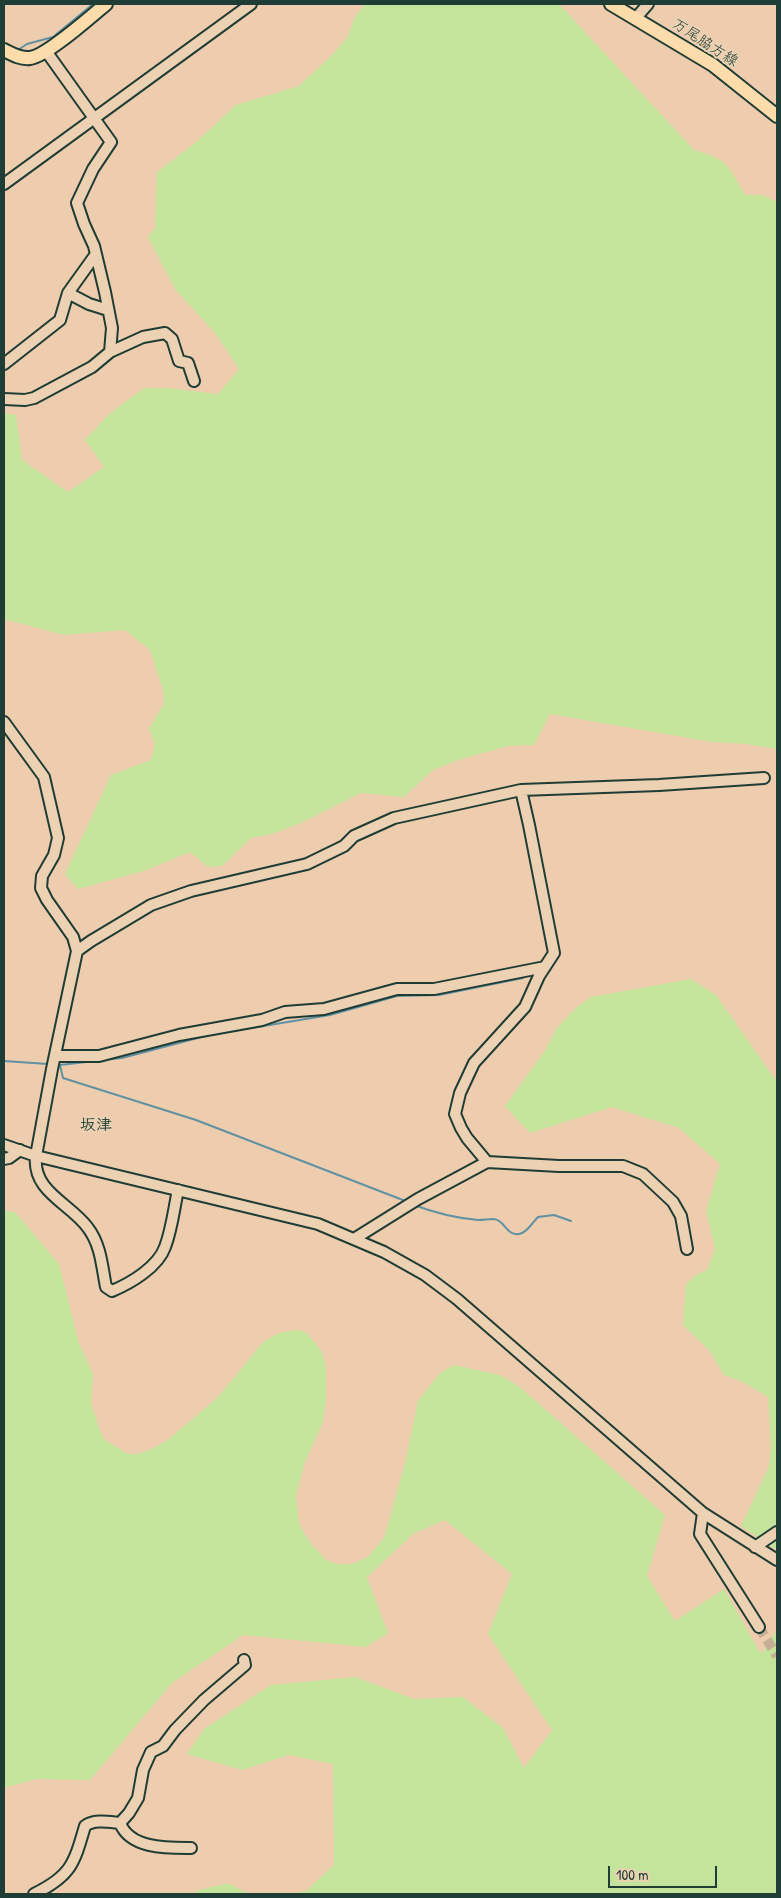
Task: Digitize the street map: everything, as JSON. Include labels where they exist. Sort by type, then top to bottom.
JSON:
[{"type":"main road","points":[[4,50],[21,58],[32,58],[46,51],[106,4]]},
{"type":"main road","name":"万尾脇方線","points":[[611,4],[713,65],[777,116]]},
{"type":"street","points":[[4,184],[251,4]]},
{"type":"street","points":[[635,19],[648,4]]},
{"type":"street","points":[[46,51],[111,142],[93,169],[77,203],[96,254],[112,328],[110,352]]},
{"type":"street","points":[[4,364],[60,320],[68,293],[96,254]]},
{"type":"street","points":[[68,293],[90,304],[108,310]]},
{"type":"street","points":[[4,399],[25,400],[34,398],[92,367],[110,352],[143,337],[165,333],[172,340],[179,361],[188,364],[194,381]]},
{"type":"street","points":[[4,722],[44,777],[58,838],[54,855],[42,876],[42,888],[47,900],[72,937],[78,951],[36,1156],[35,1164],[40,1183],[88,1227],[98,1245],[106,1287],[112,1291],[125,1286],[155,1263],[165,1248],[178,1190]]},
{"type":"street","points":[[78,951],[91,941],[151,905],[191,891],[307,864],[344,846],[354,836],[394,818],[521,790],[659,785],[764,778]]},
{"type":"street","points":[[487,1162],[464,1133],[455,1114],[460,1093],[474,1063],[525,1007],[554,953],[521,790]]},
{"type":"street","points":[[54,1062],[99,1056],[179,1035],[262,1020],[286,1012],[324,1009],[397,989],[434,989],[545,967]]},
{"type":"street","points":[[4,1145],[36,1156],[318,1224],[384,1252],[425,1275],[457,1299],[703,1513],[777,1560]]},
{"type":"street","points":[[4,1159],[9,1158],[20,1150]]},
{"type":"street","points":[[354,1239],[418,1199],[487,1162],[559,1166],[623,1166],[643,1174],[673,1202],[681,1216],[687,1249]]},
{"type":"street","points":[[703,1513],[700,1534],[759,1627]]},
{"type":"street","points":[[755,1547],[777,1532]]},
{"type":"street","points":[[120,1823],[138,1798],[143,1770],[151,1752],[163,1746],[175,1730],[204,1700],[245,1665],[244,1660]]},
{"type":"street","points":[[34,1894],[63,1876],[76,1856],[85,1826],[89,1823],[97,1822],[120,1823]]},
{"type":"street","points":[[120,1823],[123,1832],[147,1844],[168,1849],[191,1848]]},
{"type":"green space","points":[[365,4],[559,4],[694,150],[715,157],[726,165],[745,195],[762,195],[777,202],[777,749],[746,744],[712,742],[550,714],[534,745],[508,746],[458,760],[433,770],[404,797],[361,793],[301,823],[272,834],[251,838],[222,866],[208,867],[190,852],[144,871],[78,889],[65,874],[111,775],[151,760],[155,744],[149,729],[164,703],[163,690],[150,650],[125,630],[64,635],[4,619],[4,413],[16,415],[22,460],[68,492],[104,467],[85,440],[109,414],[144,388],[167,388],[218,394],[239,369],[215,333],[175,289],[148,237],[155,228],[157,172],[195,143],[236,105],[299,86],[347,38],[355,17]]},
{"type":"green space","points":[[691,979],[716,995],[777,1082],[777,1550],[741,1526],[769,1466],[771,1447],[768,1397],[743,1382],[724,1375],[709,1350],[683,1325],[686,1284],[696,1275],[708,1269],[715,1248],[706,1211],[720,1164],[679,1128],[612,1107],[530,1133],[505,1106],[546,1049],[556,1029],[577,1007],[591,997]]},
{"type":"green space","points":[[4,1211],[15,1212],[59,1264],[79,1344],[93,1374],[91,1403],[100,1431],[105,1440],[128,1454],[138,1454],[168,1440],[218,1397],[263,1342],[279,1333],[297,1330],[307,1333],[322,1352],[326,1366],[326,1401],[323,1422],[305,1462],[296,1495],[299,1524],[311,1544],[326,1560],[337,1564],[352,1564],[368,1557],[384,1538],[406,1459],[418,1401],[440,1373],[454,1365],[500,1375],[517,1385],[665,1515],[647,1576],[675,1621],[724,1589],[761,1654],[777,1630],[777,1894],[286,1894],[306,1891],[334,1865],[333,1764],[289,1755],[242,1770],[187,1754],[204,1729],[271,1685],[355,1677],[414,1699],[463,1697],[503,1728],[524,1768],[552,1730],[488,1634],[512,1574],[445,1520],[413,1534],[367,1577],[388,1633],[366,1647],[243,1635],[172,1683],[90,1780],[36,1779],[4,1788]]},
{"type":"green space","points":[[227,1883],[250,1894],[197,1894],[196,1891]]},
{"type":"waterway","points":[[18,50],[27,44],[53,37],[93,4]]},
{"type":"waterway","points":[[103,1060],[122,1058],[209,1035],[330,1015],[397,996],[439,995],[523,978]]},
{"type":"waterway","points":[[4,1061],[48,1064]]},
{"type":"waterway","points":[[60,1065],[95,1061]]},
{"type":"waterway","points":[[60,1065],[63,1078],[196,1120],[408,1202]]},
{"type":"waterway","points":[[414,1205],[462,1218],[498,1220],[511,1233],[515,1234],[524,1232],[538,1217],[554,1215],[571,1221]]},
{"type":"tunnel","points":[[759,1627],[777,1656]]},
{"type":"district","name":"坂津","points":[[96,1126]]}]
